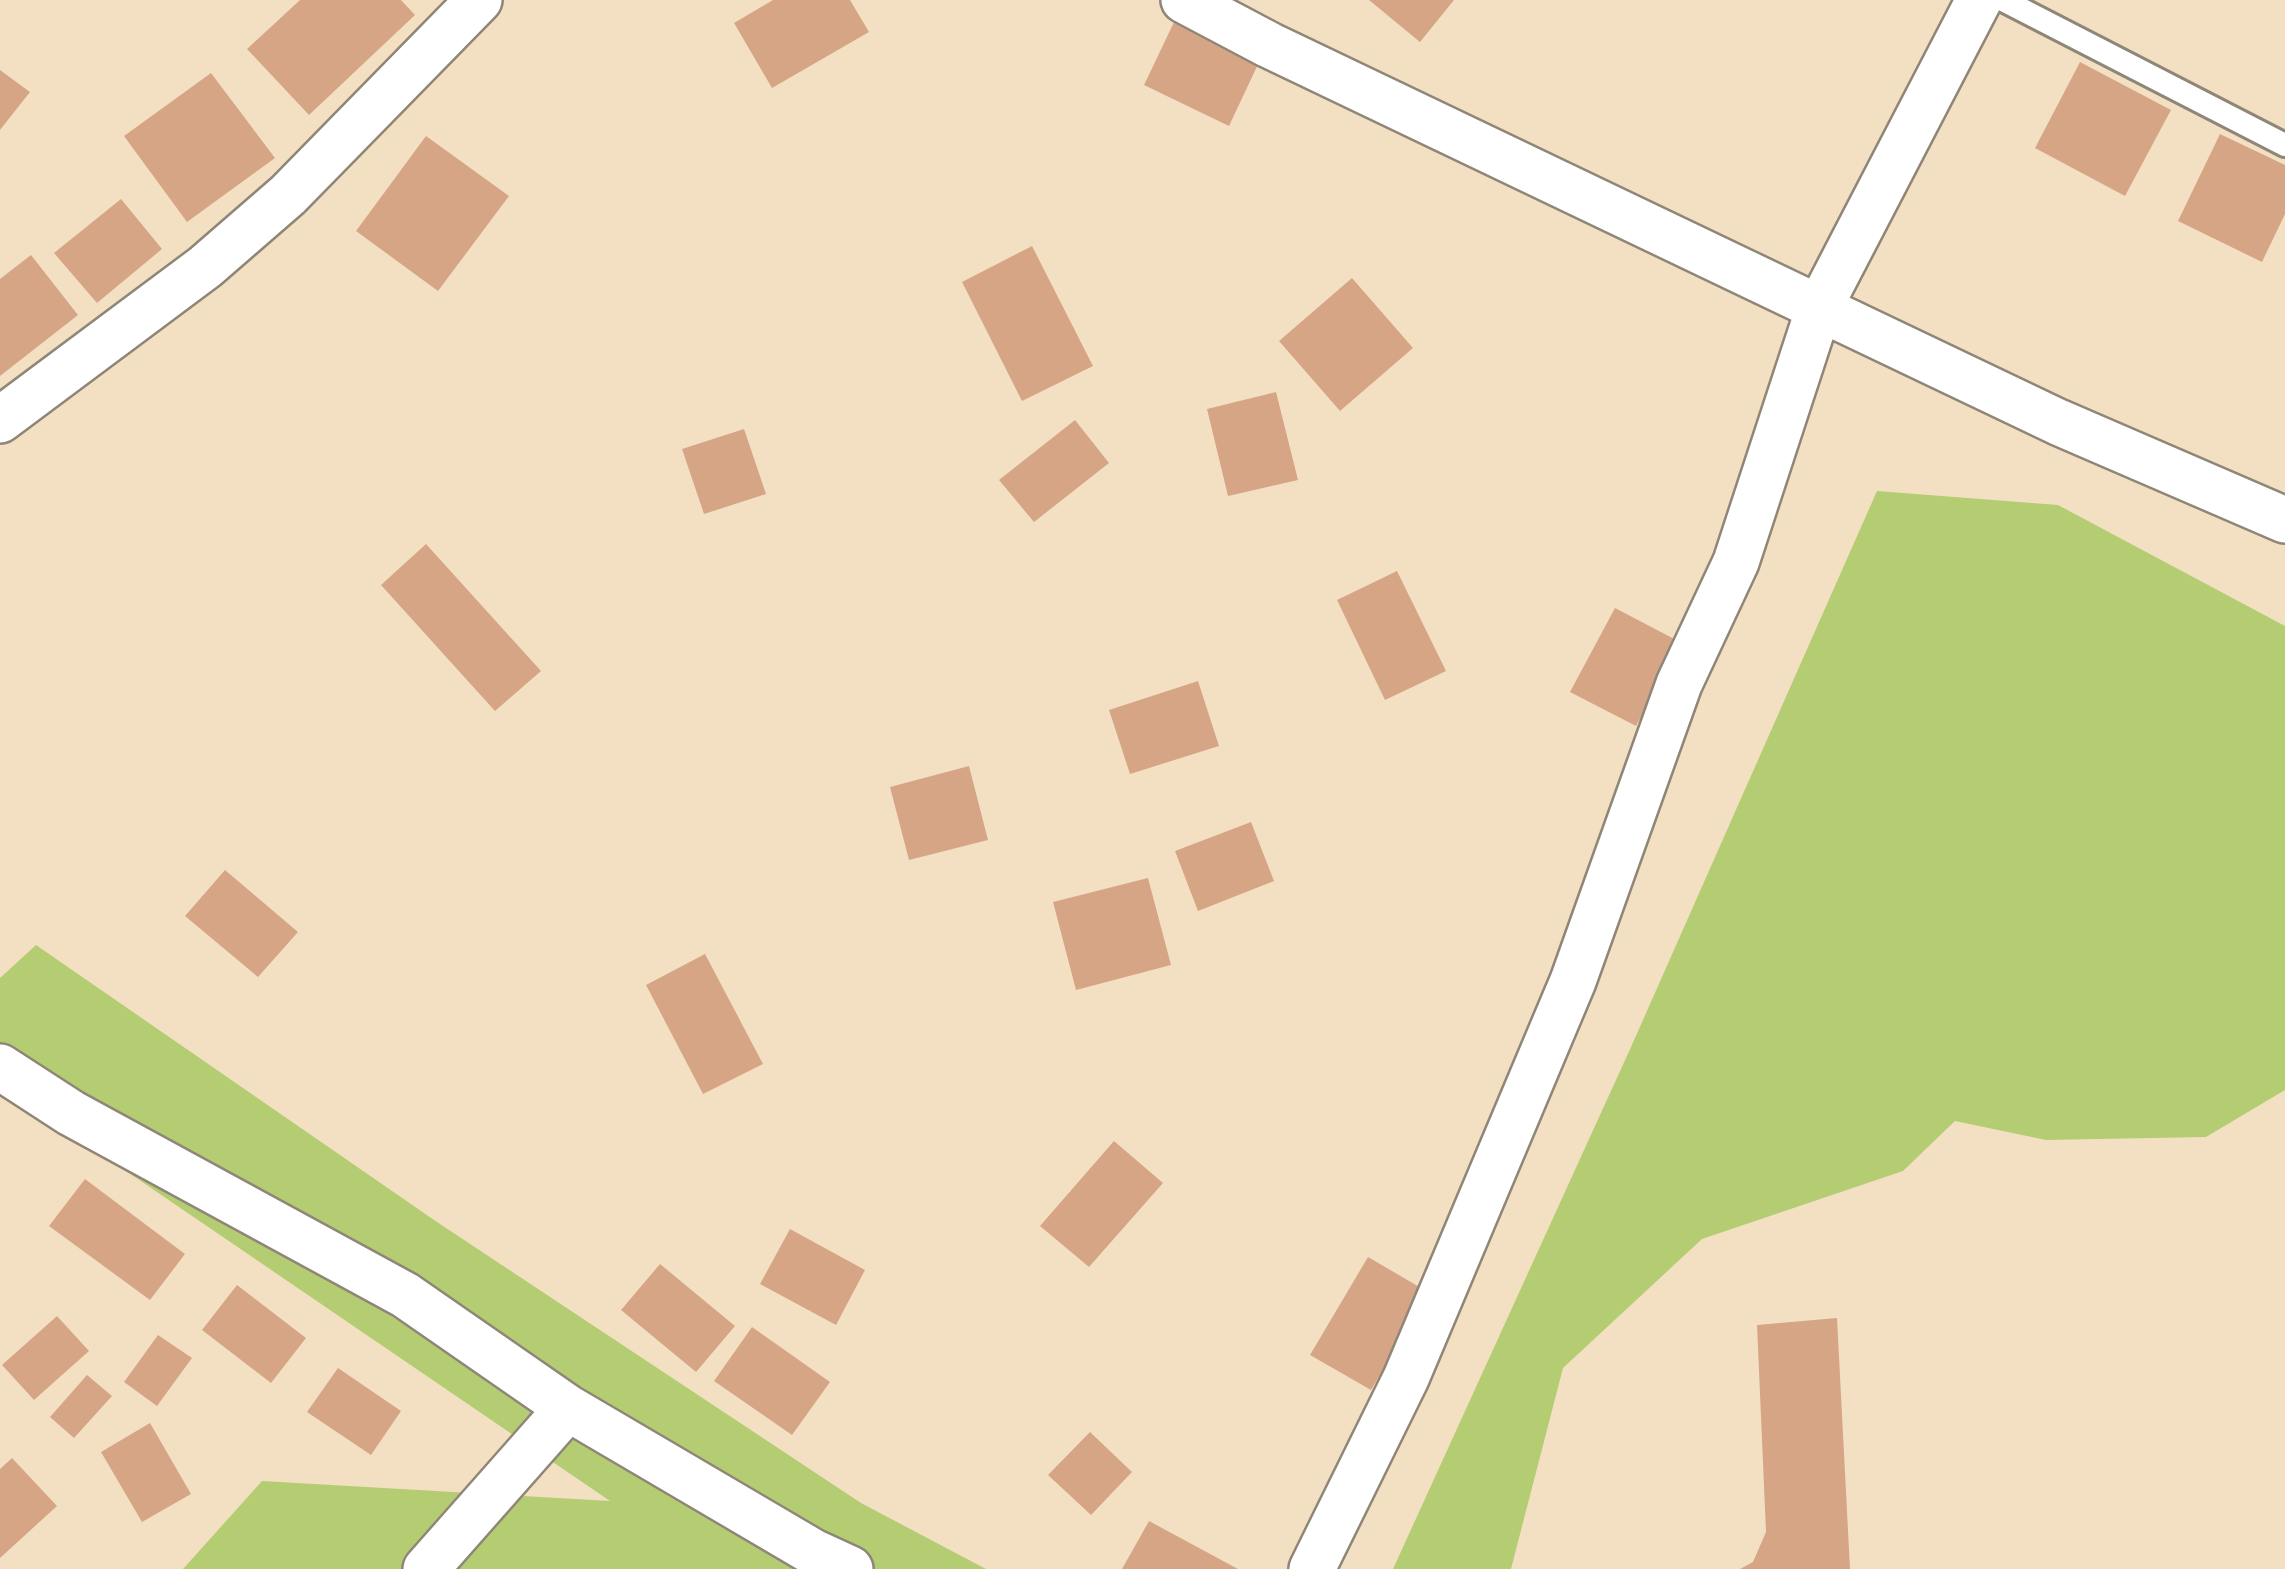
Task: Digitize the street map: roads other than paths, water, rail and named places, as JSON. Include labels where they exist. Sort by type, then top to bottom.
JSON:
[{"type":"street","points":[[0,420],[205,267],[288,195],[479,0]]},
{"type":"street","points":[[1184,0],[1270,45],[2058,422],[2285,520]]},
{"type":"street","points":[[1312,1569],[1406,1378],[1573,981],[1679,684],[1736,562],[1819,308],[1979,0]]},
{"type":"street","points":[[0,1067],[71,1113],[405,1294],[568,1408],[813,1552],[850,1569]]},
{"type":"street","points":[[426,1569],[568,1408]]},
{"type":"lane","points":[[2003,0],[2285,145]]}]
